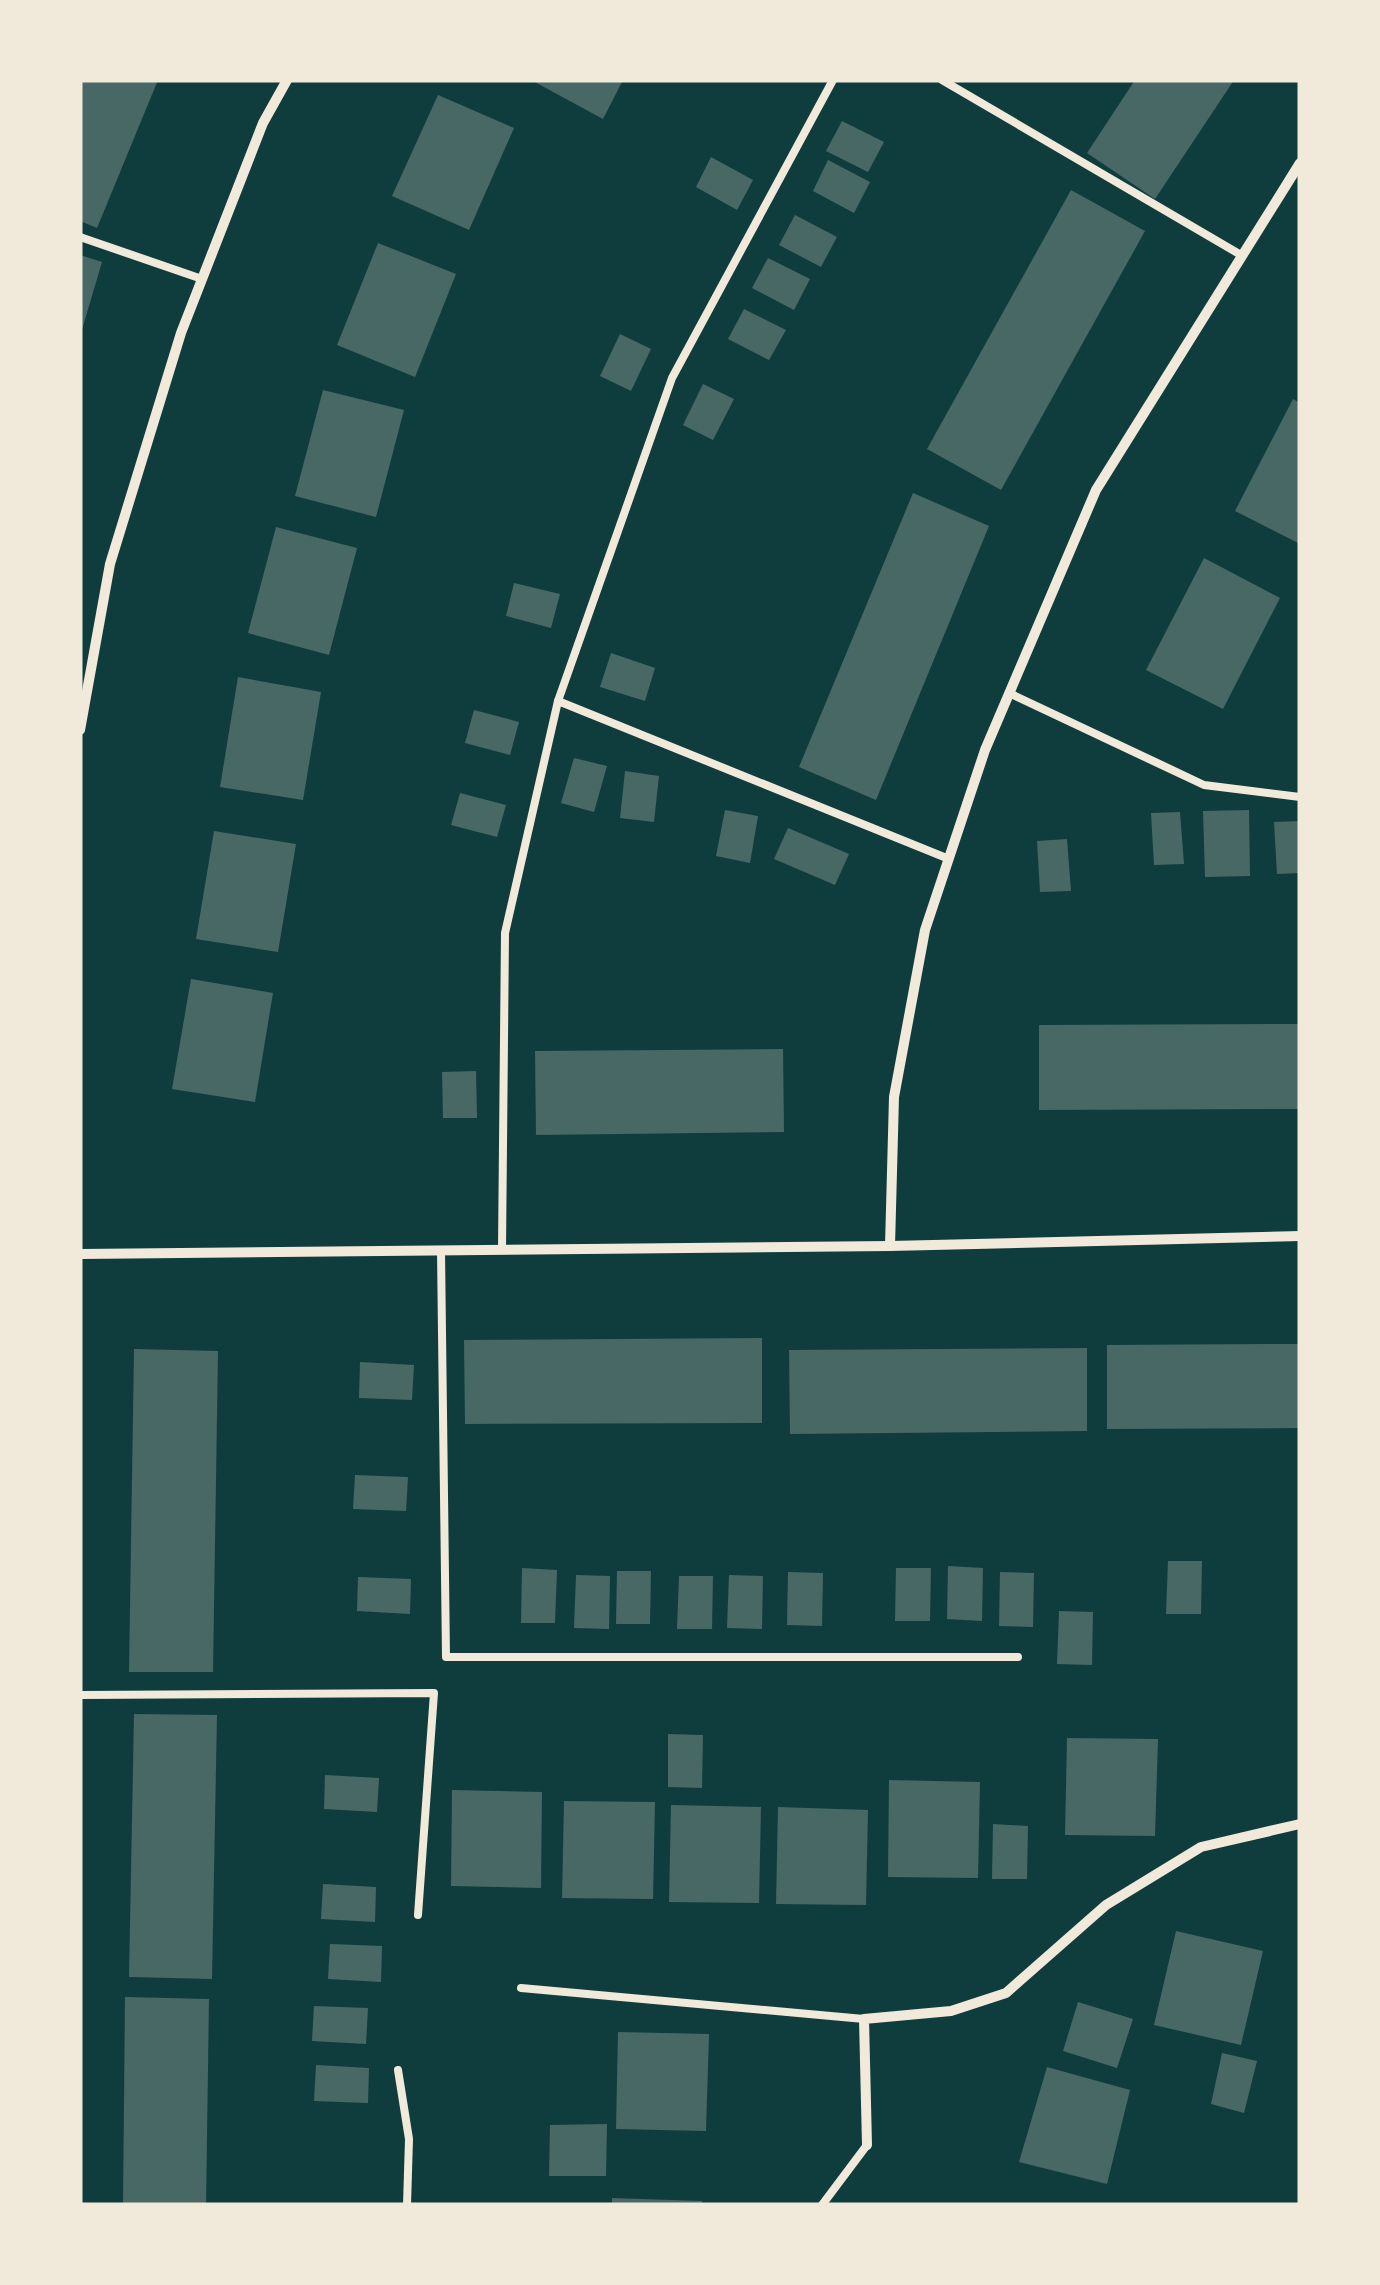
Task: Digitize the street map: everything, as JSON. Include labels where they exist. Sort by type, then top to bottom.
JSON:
[{"type":"street","points":[[80,730],[110,564],[181,334],[263,123],[286,80]]},
{"type":"street","points":[[890,1246],[894,1097],[925,930],[985,750],[1096,490],[1300,163]]},
{"type":"street","points":[[80,1254],[890,1246],[1300,1236]]},
{"type":"street","points":[[867,2145],[864,2019],[951,2011],[1006,1992],[1106,1905],[1202,1846],[1300,1824]]},
{"type":"lane","points":[[502,1250],[505,934],[558,700],[672,378],[833,80]]},
{"type":"lane","points":[[942,80],[1241,256]]},
{"type":"lane","points":[[80,237],[202,279]]},
{"type":"lane","points":[[1009,694],[1204,785],[1300,796]]},
{"type":"lane","points":[[558,700],[949,860]]},
{"type":"lane","points":[[441,1250],[446,1657],[1018,1657]]},
{"type":"lane","points":[[80,1695],[434,1693],[418,1915]]},
{"type":"lane","points":[[521,1988],[864,2019]]},
{"type":"lane","points":[[398,2070],[409,2140],[407,2205]]},
{"type":"lane","points":[[822,2205],[867,2145]]},
{"type":"building","points":[[80,80],[158,80],[97,228],[80,221]]},
{"type":"building","points":[[531,80],[623,80],[603,119]]},
{"type":"building","points":[[1135,80],[1234,80],[1155,199],[1087,153]]},
{"type":"building","points":[[438,95],[514,128],[469,230],[392,196]]},
{"type":"building","points":[[842,121],[884,142],[868,172],[826,151]]},
{"type":"building","points":[[711,157],[753,180],[737,210],[696,187]]},
{"type":"building","points":[[828,160],[870,182],[854,213],[813,191]]},
{"type":"building","points":[[1071,190],[1145,231],[1001,490],[927,449]]},
{"type":"building","points":[[795,215],[837,237],[821,267],[779,245]]},
{"type":"building","points":[[378,243],[456,274],[415,377],[337,345]]},
{"type":"building","points":[[80,255],[102,262],[81,333],[80,332]]},
{"type":"building","points":[[768,258],[810,279],[794,310],[752,288]]},
{"type":"building","points":[[744,309],[786,330],[769,360],[728,339]]},
{"type":"building","points":[[620,334],[651,349],[631,391],[600,376]]},
{"type":"building","points":[[703,384],[734,399],[713,440],[683,425]]},
{"type":"building","points":[[323,390],[404,410],[376,517],[295,496]]},
{"type":"building","points":[[1293,399],[1300,403],[1300,544],[1235,511]]},
{"type":"building","points":[[913,493],[989,526],[876,800],[799,767]]},
{"type":"building","points":[[276,527],[357,548],[329,655],[248,633]]},
{"type":"building","points":[[1204,558],[1280,598],[1223,709],[1146,670]]},
{"type":"building","points":[[514,583],[560,594],[551,628],[506,616]]},
{"type":"building","points":[[611,653],[655,668],[645,701],[600,687]]},
{"type":"building","points":[[238,677],[321,692],[303,800],[220,787]]},
{"type":"building","points":[[474,710],[519,722],[510,755],[465,743]]},
{"type":"building","points":[[574,758],[607,766],[594,812],[561,803]]},
{"type":"building","points":[[625,771],[659,776],[654,822],[620,818]]},
{"type":"building","points":[[460,793],[506,805],[497,837],[451,825]]},
{"type":"building","points":[[725,810],[758,816],[750,863],[716,856]]},
{"type":"building","points":[[1249,810],[1250,876],[1205,877],[1203,811]]},
{"type":"building","points":[[1180,812],[1184,864],[1154,865],[1151,813]]},
{"type":"building","points":[[1300,821],[1300,873],[1277,874],[1274,822]]},
{"type":"building","points":[[788,828],[849,854],[835,885],[774,859]]},
{"type":"building","points":[[214,831],[296,844],[278,952],[196,939]]},
{"type":"building","points":[[1067,839],[1071,891],[1040,892],[1037,841]]},
{"type":"building","points":[[191,979],[273,993],[255,1102],[172,1089]]},
{"type":"building","points":[[1300,1024],[1300,1109],[1039,1110],[1039,1025]]},
{"type":"building","points":[[783,1049],[784,1132],[536,1135],[535,1051]]},
{"type":"building","points":[[476,1071],[477,1118],[443,1118],[442,1072]]},
{"type":"building","points":[[762,1338],[762,1423],[465,1424],[464,1340]]},
{"type":"building","points":[[1300,1344],[1300,1428],[1107,1429],[1107,1345]]},
{"type":"building","points":[[1087,1348],[1087,1431],[790,1434],[789,1350]]},
{"type":"building","points":[[134,1349],[218,1351],[213,1672],[129,1672]]},
{"type":"building","points":[[360,1362],[414,1365],[412,1400],[359,1398]]},
{"type":"building","points":[[355,1475],[408,1477],[406,1511],[353,1509]]},
{"type":"building","points":[[1168,1561],[1202,1561],[1201,1614],[1166,1614]]},
{"type":"building","points":[[948,1566],[983,1568],[982,1621],[947,1619]]},
{"type":"building","points":[[522,1568],[557,1570],[555,1623],[521,1623]]},
{"type":"building","points":[[896,1568],[931,1568],[930,1621],[895,1621]]},
{"type":"building","points":[[617,1571],[651,1571],[650,1624],[616,1624]]},
{"type":"building","points":[[788,1572],[823,1573],[822,1626],[787,1625]]},
{"type":"building","points":[[1000,1572],[1034,1573],[1033,1627],[999,1626]]},
{"type":"building","points":[[576,1575],[610,1576],[609,1629],[574,1628]]},
{"type":"building","points":[[729,1575],[763,1576],[762,1629],[727,1628]]},
{"type":"building","points":[[679,1576],[713,1576],[712,1629],[677,1629]]},
{"type":"building","points":[[358,1577],[411,1579],[410,1614],[357,1611]]},
{"type":"building","points":[[1059,1611],[1093,1612],[1092,1665],[1057,1664]]},
{"type":"building","points":[[134,1714],[217,1715],[212,1979],[129,1977]]},
{"type":"building","points":[[668,1734],[703,1735],[702,1788],[668,1787]]},
{"type":"building","points":[[1067,1738],[1158,1739],[1155,1836],[1065,1835]]},
{"type":"building","points":[[325,1775],[379,1778],[377,1812],[324,1809]]},
{"type":"building","points":[[889,1780],[980,1782],[978,1878],[888,1877]]},
{"type":"building","points":[[452,1790],[542,1792],[541,1888],[451,1886]]},
{"type":"building","points":[[564,1801],[655,1802],[653,1899],[562,1898]]},
{"type":"building","points":[[671,1805],[761,1807],[759,1903],[669,1902]]},
{"type":"building","points":[[778,1807],[868,1810],[866,1905],[776,1904]]},
{"type":"building","points":[[993,1824],[1028,1826],[1027,1879],[992,1879]]},
{"type":"building","points":[[323,1884],[376,1887],[375,1922],[321,1919]]},
{"type":"building","points":[[1176,1931],[1263,1951],[1241,2045],[1154,2025]]},
{"type":"building","points":[[330,1944],[382,1946],[381,1982],[328,1979]]},
{"type":"building","points":[[125,1997],[209,1999],[206,2205],[123,2205]]},
{"type":"building","points":[[1078,2002],[1133,2019],[1117,2068],[1063,2051]]},
{"type":"building","points":[[314,2006],[368,2008],[366,2044],[312,2041]]},
{"type":"building","points":[[618,2032],[709,2034],[706,2131],[616,2129]]},
{"type":"building","points":[[1222,2053],[1257,2061],[1244,2113],[1211,2104]]},
{"type":"building","points":[[316,2065],[369,2068],[368,2103],[314,2101]]},
{"type":"building","points":[[1047,2067],[1130,2090],[1107,2184],[1019,2162]]},
{"type":"building","points":[[607,2124],[606,2176],[549,2176],[550,2125]]},
{"type":"building","points":[[612,2198],[702,2201],[702,2205],[612,2205]]}]
